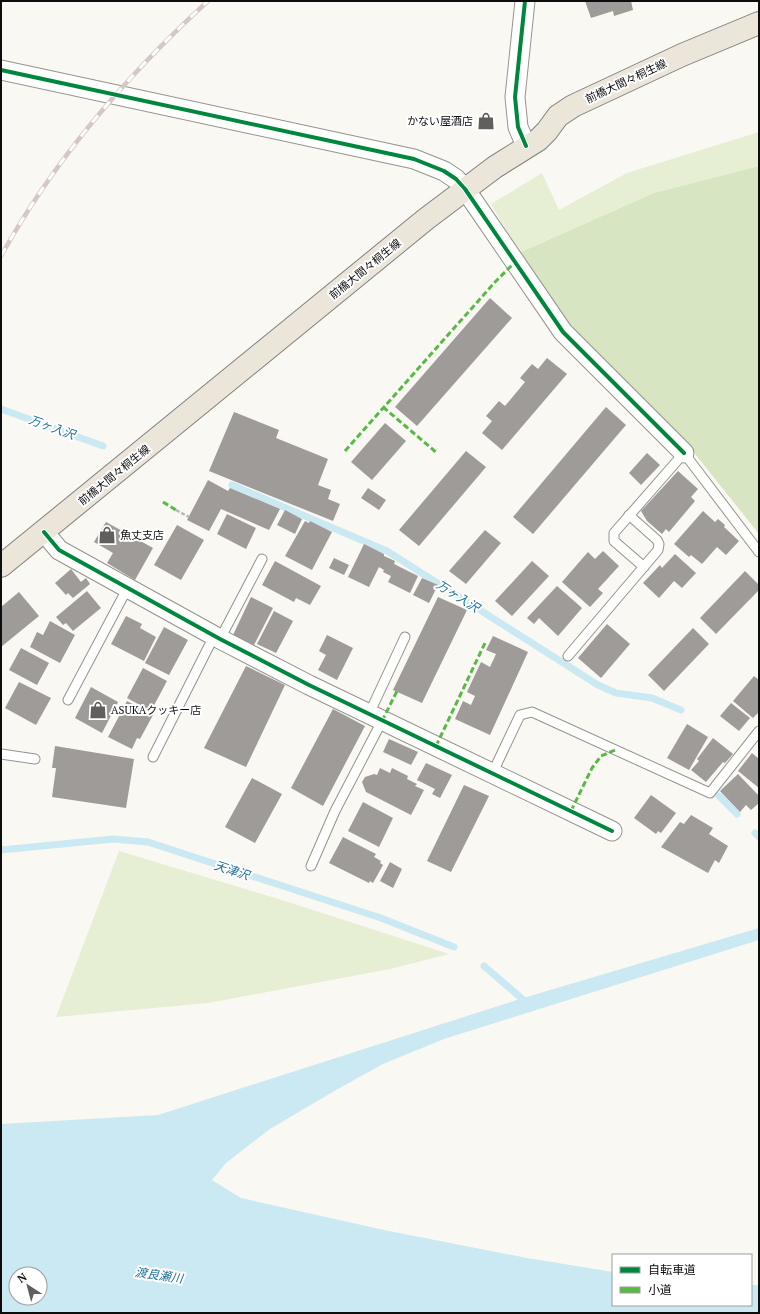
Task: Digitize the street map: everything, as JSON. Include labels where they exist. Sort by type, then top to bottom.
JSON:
[{"type":"main road","name":"前橋大間々桐生線","points":[[1,566],[465,189],[526,146],[538,140],[547,132],[558,116],[573,106],[682,55],[759,23]]},
{"type":"street","points":[[525,1],[515,97],[518,127],[526,146]]},
{"type":"street","points":[[1,70],[414,159],[444,171],[456,179],[465,189],[563,332],[684,453]]},
{"type":"street","points":[[44,532],[59,550],[217,638],[375,717],[612,831]]},
{"type":"lane","points":[[644,567],[614,540],[615,530],[684,453],[759,552]]},
{"type":"lane","points":[[568,656],[658,550],[659,544],[629,514]]},
{"type":"lane","points":[[153,757],[217,638],[262,560]]},
{"type":"lane","points":[[68,700],[127,588]]},
{"type":"lane","points":[[311,866],[375,717],[405,638]]},
{"type":"lane","points":[[492,774],[520,715],[527,712],[532,712],[710,793],[759,732]]},
{"type":"lane","points":[[1,754],[35,760]]},
{"type":"path","points":[[176,510],[189,516]]},
{"type":"green space","points":[[759,132],[759,166],[654,193],[519,253],[491,204],[542,173],[559,210],[627,173]]},
{"type":"green space","points":[[759,166],[759,534],[680,435],[572,327],[557,309],[519,253],[654,193]]},
{"type":"green space","points":[[119,851],[285,901],[449,954],[390,969],[208,1003],[56,1017]]},
{"type":"water","name":"渡良瀬川","points":[[759,928],[759,940],[444,1039],[383,1064],[270,1129],[226,1163],[212,1180],[241,1198],[384,1230],[527,1258],[612,1272],[612,1306],[752,1306],[752,1285],[759,1285],[759,1313],[1,1313],[1,1124],[158,1115],[520,999]]},
{"type":"building","points":[[585,1],[631,1],[633,10],[614,16],[613,11],[591,18]]},
{"type":"building","points":[[490,298],[512,318],[417,426],[395,407]]},
{"type":"building","points":[[547,358],[567,374],[502,450],[482,433],[492,421],[486,416],[499,401],[505,406],[525,382],[520,378],[532,364],[538,369]]},
{"type":"building","points":[[606,407],[626,425],[533,534],[513,517]]},
{"type":"building","points":[[234,412],[279,430],[276,438],[328,459],[318,485],[331,490],[328,499],[340,504],[333,521],[209,471]]},
{"type":"building","points":[[385,423],[406,441],[372,480],[351,462]]},
{"type":"building","points":[[466,451],[486,467],[419,546],[399,530]]},
{"type":"building","points":[[647,453],[660,465],[641,485],[629,473]]},
{"type":"building","points":[[678,471],[698,489],[691,497],[695,501],[669,532],[666,529],[662,534],[647,521],[641,511]]},
{"type":"building","points":[[208,480],[228,491],[230,488],[280,509],[269,530],[221,509],[209,531],[187,520]]},
{"type":"building","points":[[368,488],[386,500],[379,510],[361,498]]},
{"type":"building","points":[[285,510],[302,519],[295,534],[277,525]]},
{"type":"building","points":[[703,511],[715,522],[718,519],[739,541],[726,555],[717,547],[702,564],[691,555],[689,557],[674,544]]},
{"type":"building","points":[[227,514],[256,528],[246,549],[217,534]]},
{"type":"building","points":[[305,521],[309,523],[310,521],[332,532],[312,570],[285,556]]},
{"type":"building","points":[[106,522],[153,548],[135,580],[107,563],[113,553],[94,542]]},
{"type":"building","points":[[177,525],[204,540],[181,580],[154,565]]},
{"type":"building","points":[[485,530],[501,543],[466,584],[449,571]]},
{"type":"building","points":[[364,544],[395,561],[394,564],[418,576],[410,593],[388,582],[391,576],[383,572],[384,570],[379,567],[369,587],[348,577]]},
{"type":"building","points":[[603,551],[619,566],[598,589],[603,593],[590,607],[562,582],[588,552],[595,559]]},
{"type":"building","points":[[675,554],[696,573],[682,588],[674,581],[659,598],[643,583],[660,565],[662,568]]},
{"type":"building","points":[[334,558],[349,565],[344,575],[329,568]]},
{"type":"building","points":[[275,561],[321,586],[310,605],[296,598],[294,602],[262,585]]},
{"type":"building","points":[[532,561],[549,576],[512,616],[495,601]]},
{"type":"building","points":[[71,569],[81,582],[86,578],[90,584],[73,598],[68,593],[66,595],[55,583]]},
{"type":"building","points":[[745,571],[759,585],[759,590],[716,634],[700,618]]},
{"type":"building","points":[[422,578],[438,585],[429,603],[413,595]]},
{"type":"building","points":[[557,586],[582,608],[558,636],[539,618],[534,624],[527,618]]},
{"type":"building","points":[[87,591],[101,608],[73,631],[66,623],[63,625],[56,617]]},
{"type":"building","points":[[19,592],[39,616],[1,647],[1,607]]},
{"type":"building","points":[[251,597],[273,608],[254,645],[233,635]]},
{"type":"building","points":[[438,597],[467,610],[422,703],[393,690]]},
{"type":"building","points":[[274,611],[293,621],[276,653],[257,644]]},
{"type":"building","points":[[126,616],[142,624],[140,628],[156,637],[144,661],[111,644]]},
{"type":"building","points":[[50,621],[75,635],[60,663],[30,647],[37,632],[43,635]]},
{"type":"building","points":[[607,624],[630,644],[601,678],[578,658]]},
{"type":"building","points":[[164,627],[188,640],[169,675],[145,663]]},
{"type":"building","points":[[693,628],[709,644],[664,691],[648,675]]},
{"type":"building","points":[[327,635],[353,648],[337,680],[318,670],[326,655],[319,651]]},
{"type":"building","points":[[493,636],[528,652],[490,735],[455,719],[463,701],[471,705],[475,696],[467,692],[481,662],[490,667],[496,654],[486,650]]},
{"type":"building","points":[[21,648],[49,663],[37,685],[9,670]]},
{"type":"building","points":[[246,666],[285,685],[246,767],[204,748]]},
{"type":"building","points":[[143,668],[167,681],[151,711],[127,698]]},
{"type":"building","points":[[754,676],[759,680],[759,712],[753,718],[733,701]]},
{"type":"building","points":[[19,682],[51,698],[36,725],[5,708]]},
{"type":"building","points":[[91,687],[118,702],[102,733],[75,718]]},
{"type":"building","points":[[127,701],[153,715],[140,739],[137,738],[132,749],[108,737]]},
{"type":"building","points":[[731,703],[750,718],[739,731],[720,716]]},
{"type":"building","points":[[333,709],[365,726],[323,806],[291,788]]},
{"type":"building","points":[[687,724],[708,737],[689,770],[667,758]]},
{"type":"building","points":[[713,738],[733,754],[725,763],[723,762],[706,782],[691,770],[699,761],[697,759]]},
{"type":"building","points":[[389,739],[418,752],[411,765],[383,752]]},
{"type":"building","points":[[55,746],[134,759],[126,808],[52,797],[56,768],[52,768]]},
{"type":"building","points":[[752,753],[759,759],[759,788],[738,771]]},
{"type":"building","points":[[426,763],[452,775],[440,798],[432,794],[435,789],[417,780]]},
{"type":"building","points":[[380,768],[390,773],[392,768],[408,776],[407,779],[417,784],[415,786],[424,790],[411,815],[366,792],[362,782],[365,777],[374,774],[377,775]]},
{"type":"building","points":[[738,774],[759,796],[759,803],[751,810],[746,805],[740,812],[720,791]]},
{"type":"building","points":[[252,778],[282,794],[255,843],[225,827]]},
{"type":"building","points":[[464,785],[489,796],[451,872],[427,861]]},
{"type":"building","points":[[651,795],[676,813],[661,833],[658,831],[656,834],[634,818]]},
{"type":"building","points":[[363,802],[393,818],[379,847],[348,831]]},
{"type":"building","points":[[691,815],[713,828],[709,834],[728,846],[719,863],[715,860],[708,873],[661,847],[680,822],[684,824]]},
{"type":"building","points":[[343,837],[376,854],[374,857],[381,861],[380,863],[383,865],[373,883],[370,881],[369,883],[329,863]]},
{"type":"building","points":[[390,862],[402,869],[393,888],[380,881]]},
{"type":"waterway","name":"万ヶ入沢","points":[[1,409],[103,446]]},
{"type":"waterway","name":"万ヶ入沢","points":[[232,485],[387,551],[598,685],[616,693],[652,698],[681,710]]},
{"type":"waterway","name":"万ヶ入沢","points":[[719,796],[737,814]]},
{"type":"waterway","name":"万ヶ入沢","points":[[755,833],[759,837]]},
{"type":"waterway","name":"天津沢","points":[[1,850],[113,839],[148,842],[381,918],[454,947]]},
{"type":"waterway","name":"天津沢","points":[[484,966],[527,1003],[529,1002]]},
{"type":"railway","points":[[1,256],[44,186],[94,120],[149,59],[208,1]]},
{"type":"marked path","points":[[345,451],[495,282],[515,262]]},
{"type":"marked path","points":[[383,407],[437,453]]},
{"type":"marked path","points":[[163,502],[176,510]]},
{"type":"marked path","points":[[436,746],[485,643]]},
{"type":"marked path","points":[[382,721],[397,691]]},
{"type":"marked path","points":[[571,811],[592,768],[601,756],[615,750]]},
{"type":"cycle path","points":[[525,1],[515,97],[518,127],[526,146]]},
{"type":"cycle path","points":[[1,70],[414,159],[444,171],[456,179],[465,189],[563,332],[684,453]]},
{"type":"cycle path","points":[[44,532],[59,550],[220,639],[309,685],[612,831]]},
{"type":"place","name":"かない屋酒店","points":[[486,121]]},
{"type":"place","name":"魚丈支店","points":[[107,535]]},
{"type":"place","name":"ASUKAクッキー店","points":[[98,710]]}]
